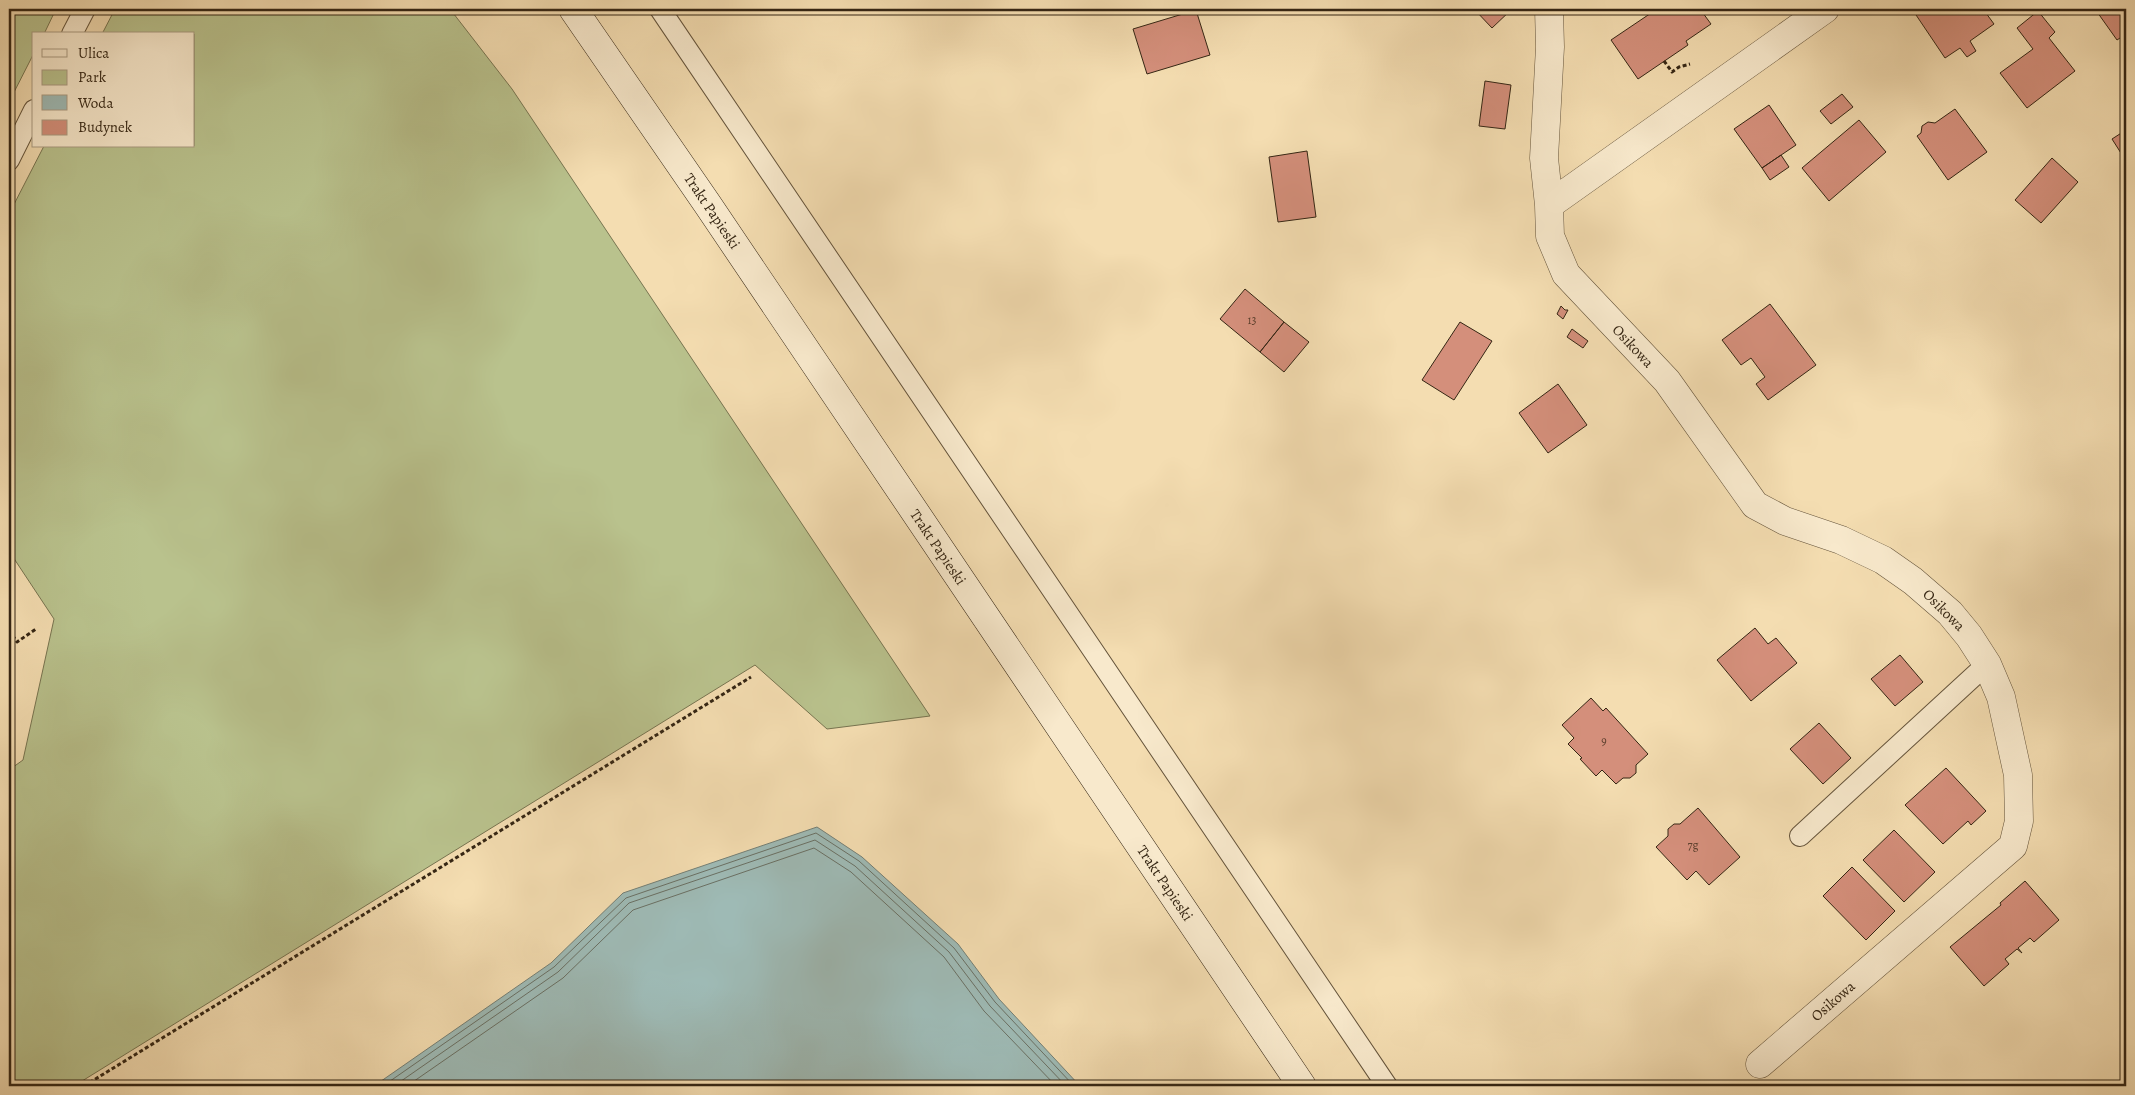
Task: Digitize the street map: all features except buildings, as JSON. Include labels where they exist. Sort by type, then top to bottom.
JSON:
[{"type":"street","name":"Trakt Papieski","points":[[572,9],[713,213],[1302,1086]]},
{"type":"street","name":"Osikowa","points":[[1549,9],[1550,47],[1544,158],[1550,236],[1566,274],[1667,381],[1755,505],[1784,521],[1841,540],[1883,560],[1913,581],[1950,612],[1970,636],[1987,664],[2001,697],[2018,775],[2019,821],[2013,846],[1760,1064]]},
{"type":"street","points":[[1549,205],[1825,9]]},
{"type":"lane","points":[[73,32],[85,9]]},
{"type":"lane","points":[[660,9],[1387,1086]]},
{"type":"lane","points":[[9,160],[32,114]]},
{"type":"lane","points":[[1800,836],[1987,664]]},
{"type":"path","points":[[1664,61],[1669,68]]},
{"type":"path","points":[[9,630],[17,642],[36,629]]},
{"type":"path","points":[[84,1086],[751,677]]},
{"type":"green space","points":[[9,9],[56,9],[45,32],[32,32],[32,57],[9,102]]},
{"type":"green space","points":[[115,9],[450,9],[512,89],[930,716],[827,729],[755,665],[74,1086],[9,1086],[9,770],[23,760],[54,619],[9,551],[9,214],[43,148],[195,148],[195,32],[103,32]]},
{"type":"water","points":[[817,827],[862,857],[958,944],[999,999],[1080,1086],[374,1086],[551,963],[623,893]]}]
